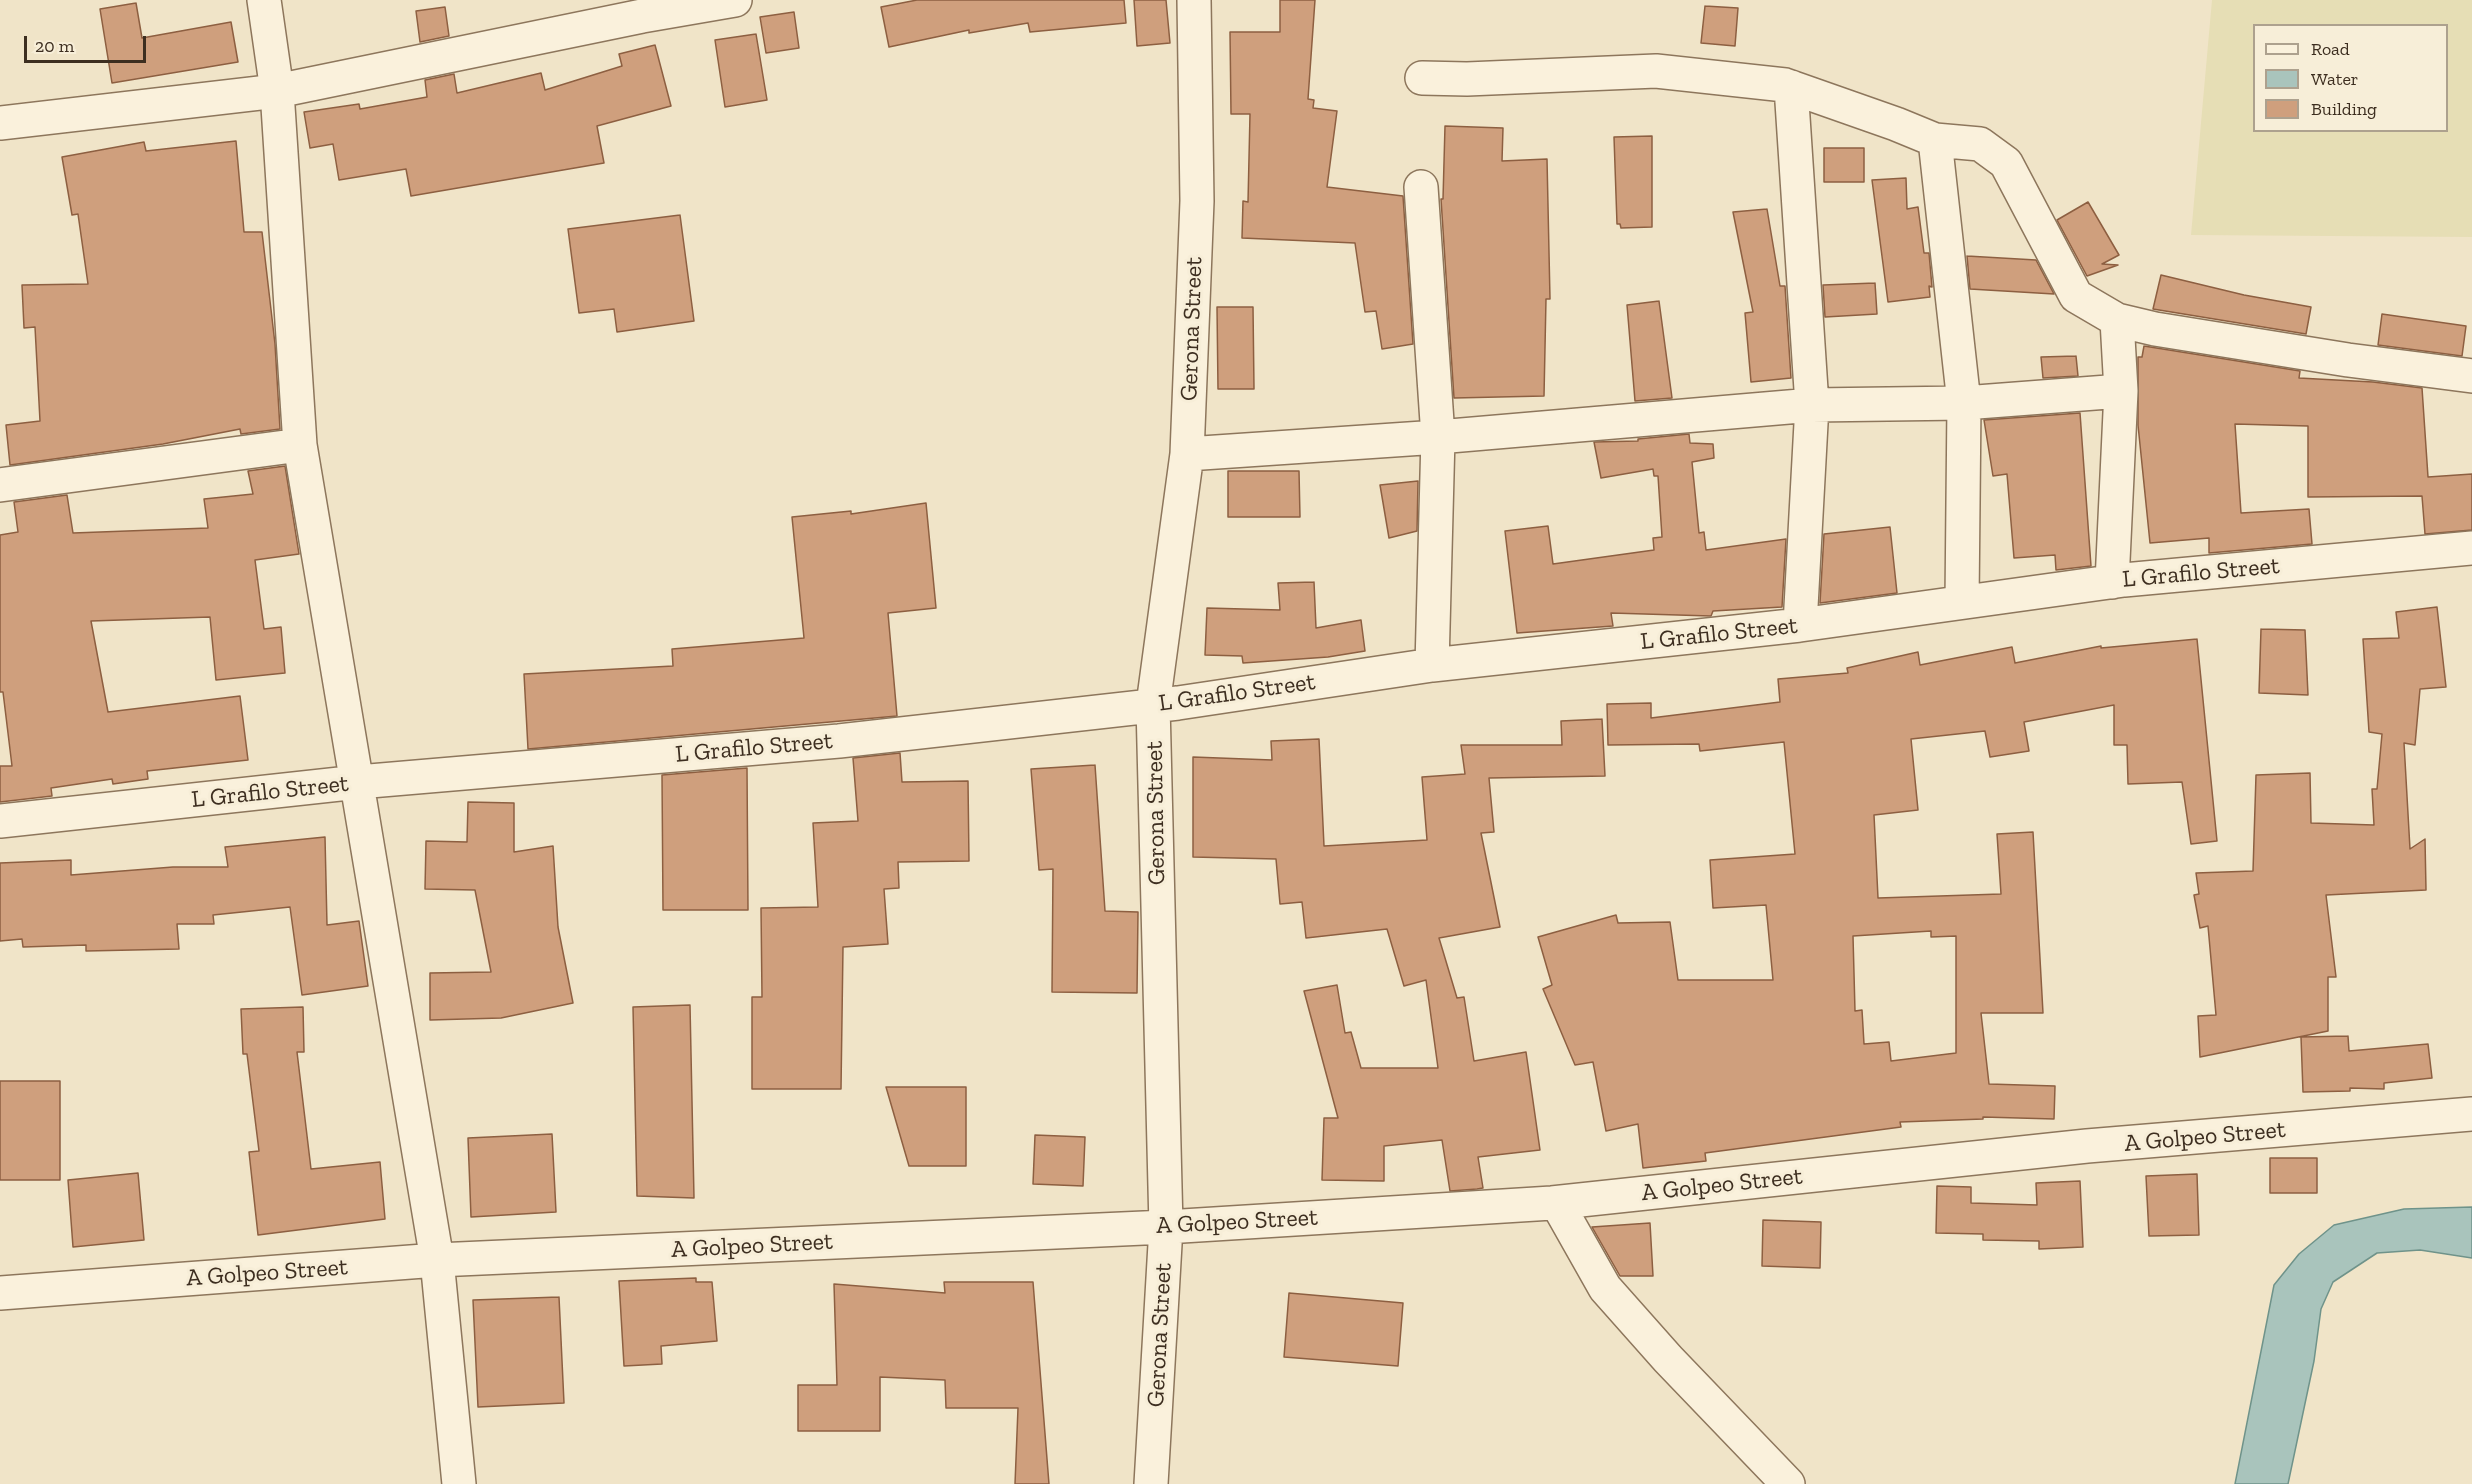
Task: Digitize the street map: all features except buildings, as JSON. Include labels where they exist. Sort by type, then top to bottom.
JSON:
[{"type":"street","points":[[264,0],[277,92],[300,445],[437,1260],[459,1484]]},
{"type":"street","points":[[0,123],[277,92],[642,16],[735,0]]},
{"type":"street","name":"Gerona Street","points":[[1151,1484],[1166,1227],[1153,705],[1187,454],[1197,201],[1194,0]]},
{"type":"street","points":[[1422,78],[1467,79],[1656,71],[1791,87],[1935,140],[1980,144],[2006,163],[2076,296],[2117,320],[2155,329],[2348,360],[2472,376]]},
{"type":"street","points":[[1791,87],[1812,405],[1800,625]]},
{"type":"street","points":[[1935,140],[1964,403],[1962,602]]},
{"type":"street","points":[[1421,187],[1438,437],[1432,665]]},
{"type":"street","points":[[2112,582],[2121,391],[2117,320]]},
{"type":"street","points":[[1187,454],[1438,437],[1812,405],[1964,403],[2121,391]]},
{"type":"street","points":[[0,485],[300,445]]},
{"type":"street","name":"L Grafilo Street","points":[[0,821],[358,782],[839,741],[1153,705],[1432,665],[1800,625],[2112,582],[2472,548]]},
{"type":"street","name":"A Golpeo Street","points":[[0,1293],[437,1260],[1166,1227],[1557,1203],[2087,1146],[2472,1114]]},
{"type":"street","points":[[1557,1203],[1605,1288],[1668,1359],[1788,1484]]},
{"type":"shaded area","points":[[2212,0],[2472,0],[2472,237],[2191,235]]},
{"type":"water","points":[[2472,1207],[2472,1258],[2420,1250],[2377,1253],[2333,1282],[2321,1309],[2314,1361],[2288,1484],[2235,1484],[2274,1285],[2299,1254],[2334,1225],[2404,1209]]}]
